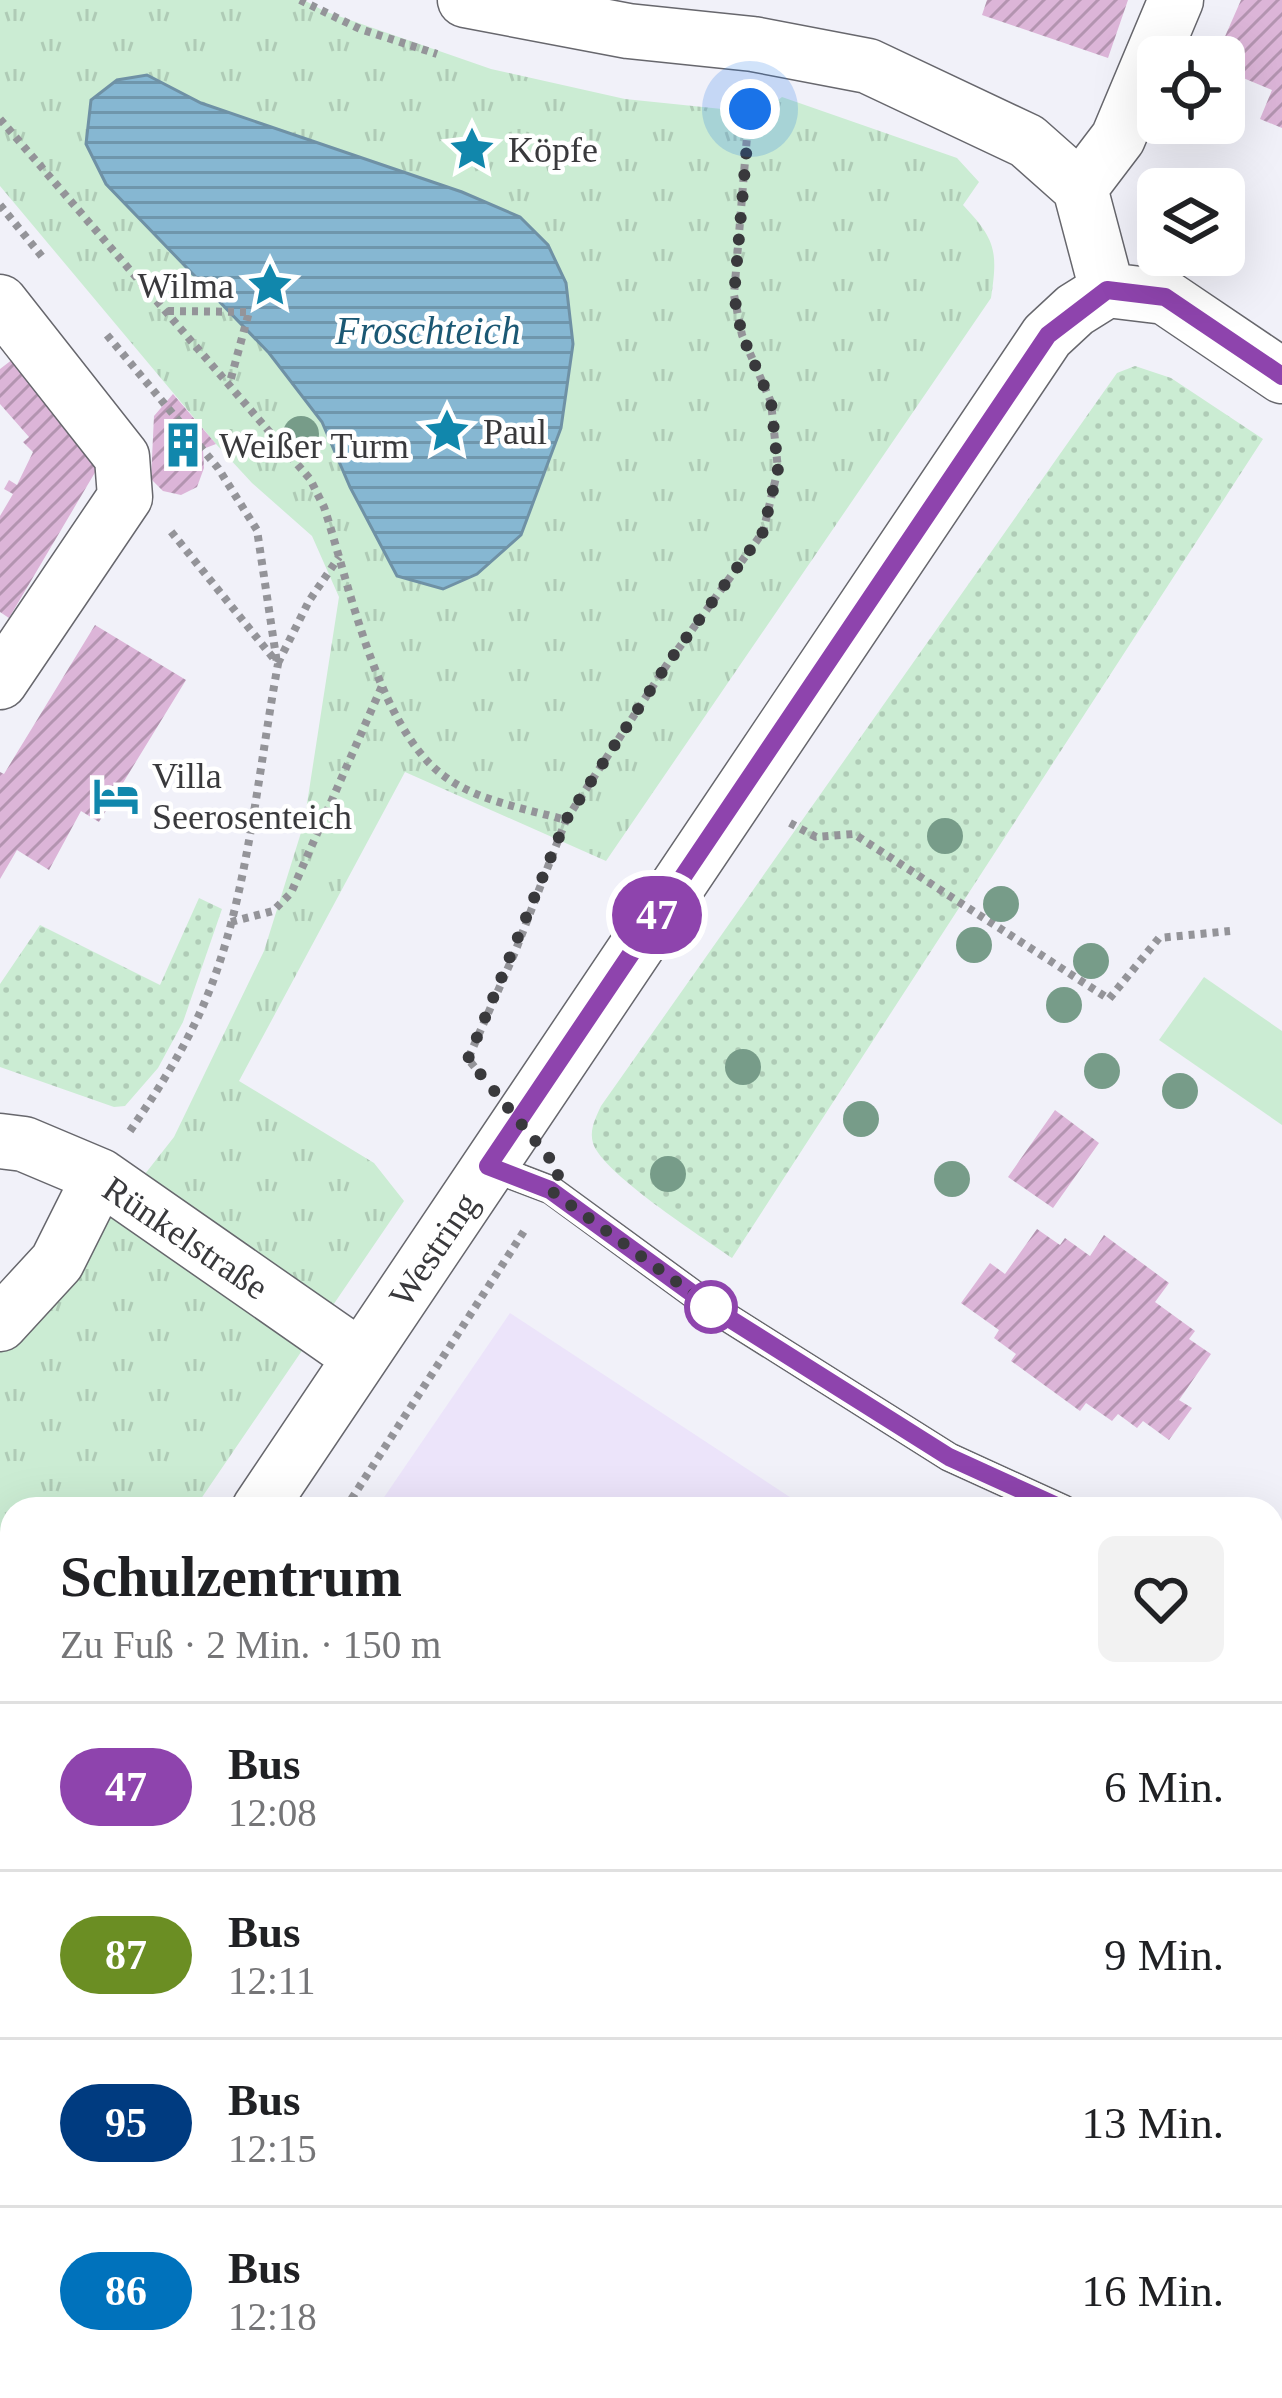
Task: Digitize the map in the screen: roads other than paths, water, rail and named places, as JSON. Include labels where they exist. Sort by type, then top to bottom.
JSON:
[{"type":"street","points":[[465,0],[628,31],[753,44],[868,66],[1027,141],[1080,188],[1107,290],[1165,297],[1282,376]]},
{"type":"street","points":[[1080,188],[1118,138],[1175,0]]},
{"type":"street","name":"Westring","points":[[267,1497],[1048,335],[1107,290]]},
{"type":"street","points":[[0,302],[122,457],[125,497],[0,682]]},
{"type":"street","name":"Rünkelstraße","points":[[0,1141],[24,1144],[100,1177],[360,1357]]},
{"type":"street","points":[[0,1324],[57,1262],[100,1177]]},
{"type":"lane","points":[[488,1166],[550,1190],[711,1307],[949,1457],[1037,1497]]},
{"type":"water","name":"Froschteich","points":[[147,75],[201,103],[462,192],[520,217],[548,245],[566,283],[573,344],[561,428],[521,535],[477,574],[443,589],[397,576],[322,422],[269,353],[106,184],[86,144],[91,100],[117,80]]},
{"type":"place","name":"Köpfe","points":[[472,149]]},
{"type":"place","name":"Wilma","points":[[270,285]]},
{"type":"place","name":"Paul","points":[[447,431]]},
{"type":"place","name":"Weißer Turm","points":[[183,445]]},
{"type":"place","name":"Villa Seerosenteich","points":[[116,796]]}]
